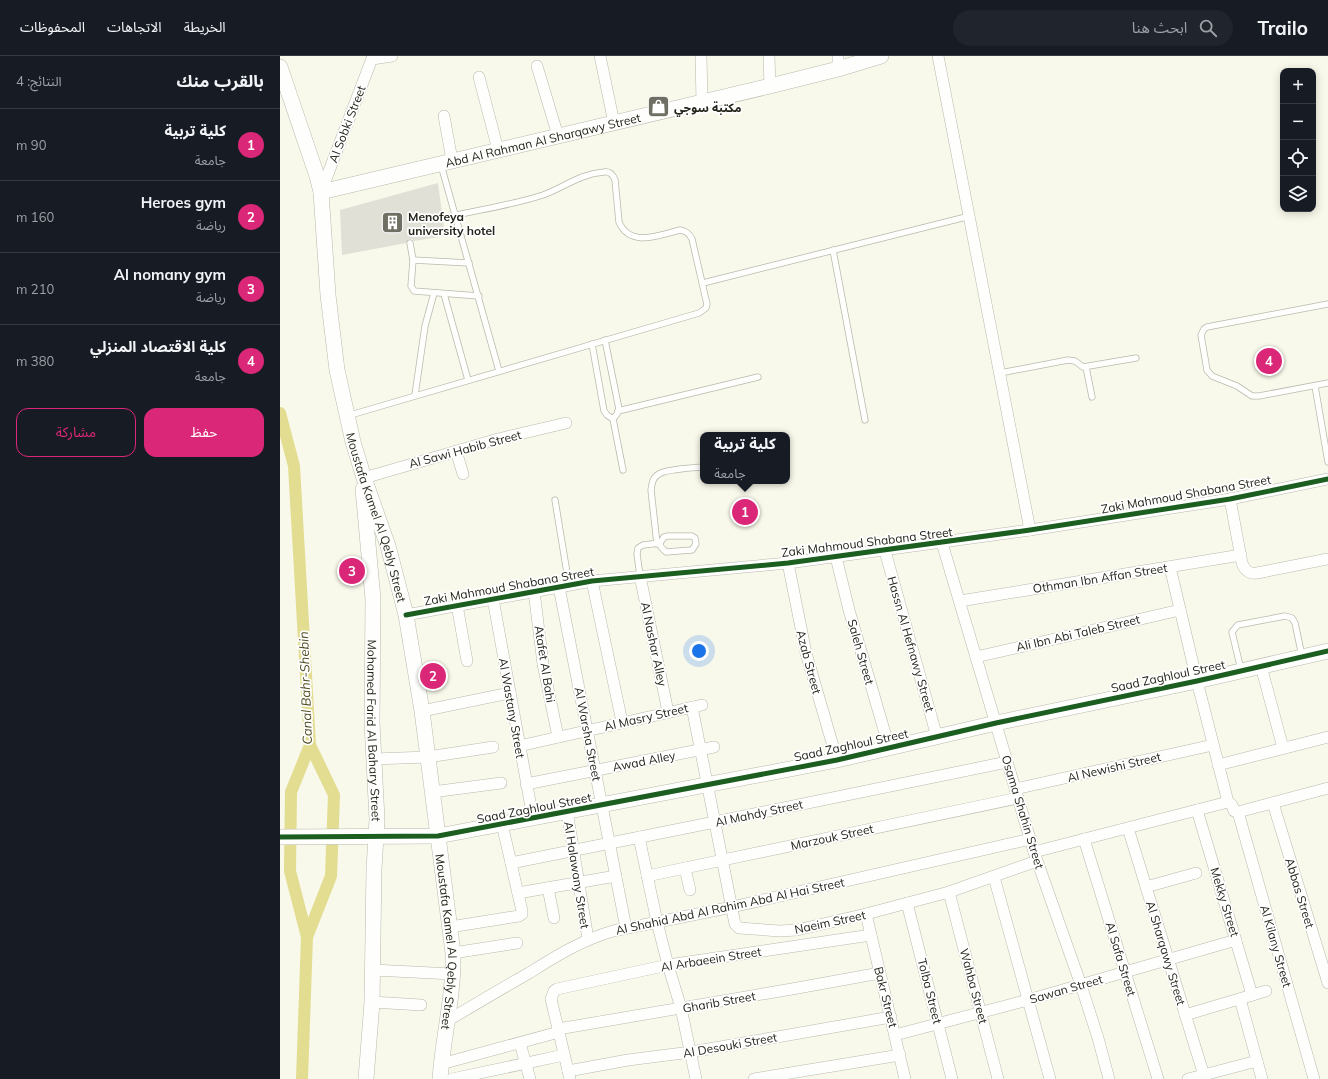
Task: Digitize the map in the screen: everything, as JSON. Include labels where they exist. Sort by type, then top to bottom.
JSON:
[{"type":"main road","name":"Abd Al Rahman Al Sharqawy Street","points":[[321,192],[770,86],[838,62],[881,56]]},
{"type":"main road","name":"Moustafa Kamel Al Qebly Street","points":[[280,67],[321,192],[328,295],[337,370],[347,416],[364,478],[388,546],[406,615],[422,711],[453,953],[452,992],[440,1079]]},
{"type":"main road","name":"Mohamed Farid Al Bahary Street","points":[[364,478],[363,504],[373,599],[372,723],[377,819],[370,837],[374,870],[373,970],[366,1079]]},
{"type":"main road","name":"Saad Zaghloul Street","points":[[280,837],[438,836],[836,760],[937,736],[1197,681],[1328,651]]},
{"type":"street","points":[[372,57],[392,56]]},
{"type":"street","points":[[600,56],[614,123]]},
{"type":"street","points":[[701,56],[702,102]]},
{"type":"street","points":[[769,56],[770,86]]},
{"type":"street","points":[[938,56],[1030,530]]},
{"type":"street","name":"Al Sobki Street","points":[[321,192],[372,57]]},
{"type":"street","points":[[537,66],[558,136]]},
{"type":"street","points":[[479,77],[498,150]]},
{"type":"street","points":[[444,116],[446,162]]},
{"type":"street","name":"Al Sawi Habib Street","points":[[364,478],[508,436],[566,423]]},
{"type":"street","points":[[456,451],[463,474]]},
{"type":"street","name":"Zaki Mahmoud Shabana Street","points":[[406,615],[592,581],[788,563],[942,543],[1230,499],[1328,479]]},
{"type":"street","points":[[1230,499],[1244,568],[1247,572],[1252,574],[1328,558]]},
{"type":"street","name":"Osama Shahin Street","points":[[942,543],[1036,857],[1081,985],[1110,1079]]},
{"type":"street","name":"Hassn Al Hefnawy Street","points":[[885,551],[937,736]]},
{"type":"street","name":"Othman Ibn Affan Street","points":[[960,601],[1241,555]]},
{"type":"street","name":"Saleh Street","points":[[836,557],[849,610],[889,747]]},
{"type":"street","name":"Azab Street","points":[[788,563],[806,653],[836,760]]},
{"type":"street","points":[[1170,567],[1213,745],[1228,802],[1231,803],[1234,811],[1238,812],[1328,790]]},
{"type":"street","name":"Al Nashar Alley","points":[[640,576],[668,712]]},
{"type":"street","points":[[592,581],[622,722]]},
{"type":"street","name":"Al Warsha Street","points":[[564,586],[587,730],[626,928]]},
{"type":"street","name":"Atafet Al Bahi","points":[[534,591],[544,669],[558,737]]},
{"type":"street","name":"Al Wastany Street","points":[[493,599],[532,818]]},
{"type":"street","points":[[457,605],[467,661]]},
{"type":"street","name":"Ali Ibn Abi Taleb Street","points":[[976,657],[1180,610]]},
{"type":"street","points":[[1262,666],[1283,748]]},
{"type":"street","points":[[422,711],[510,693]]},
{"type":"street","name":"Al Masry Street","points":[[519,746],[697,706]]},
{"type":"street","name":"Naeim Street","points":[[697,706],[700,749],[732,907],[736,924],[739,928],[780,931],[797,930],[866,914],[949,892],[994,877],[1036,857]]},
{"type":"street","points":[[1218,764],[1328,737]]},
{"type":"street","name":"Al Newishi Street","points":[[1017,793],[1213,745]]},
{"type":"street","name":"Awad Alley","points":[[526,784],[714,746]]},
{"type":"street","points":[[374,759],[428,756],[493,747]]},
{"type":"street","name":"Al Mahdy Street","points":[[511,862],[1007,762]]},
{"type":"street","points":[[432,792],[501,783]]},
{"type":"street","name":"Marzouk Street","points":[[647,876],[1017,793]]},
{"type":"street","points":[[1036,857],[1084,839],[1228,802]]},
{"type":"street","name":"Abbas Street","points":[[1273,803],[1328,983]]},
{"type":"street","name":"Mekky Street","points":[[1197,810],[1252,995]]},
{"type":"street","name":"Al Halawany Street","points":[[567,811],[588,939]]},
{"type":"street","name":"Al Kilany Street","points":[[1238,812],[1314,1079]]},
{"type":"street","points":[[450,927],[519,916],[522,914],[502,824]]},
{"type":"street","name":"Al Sharqawy Street","points":[[1128,828],[1204,1077]]},
{"type":"street","points":[[639,837],[657,922],[681,1008],[696,1079]]},
{"type":"street","name":"Al Shahid Abd Al Rahim Abd Al Hai Street","points":[[447,1021],[567,950],[588,939],[613,931],[732,907],[1031,839]]},
{"type":"street","name":"Al Safa Street","points":[[1084,839],[1158,1079]]},
{"type":"street","points":[[685,868],[690,890]]},
{"type":"street","points":[[1146,886],[1196,873]]},
{"type":"street","points":[[518,893],[616,876]]},
{"type":"street","points":[[994,877],[1050,1079]]},
{"type":"street","points":[[548,888],[554,918]]},
{"type":"street","name":"Wahba Street","points":[[949,892],[998,1079]]},
{"type":"street","name":"Tolba Street","points":[[907,903],[952,1079]]},
{"type":"street","name":"Bakr Street","points":[[866,914],[905,1079]]},
{"type":"street","name":"Al Arbaeein Street","points":[[559,1031],[551,999],[554,991],[561,988],[668,965],[871,935]]},
{"type":"street","name":"Sawan Street","points":[[895,1035],[1028,1000],[1236,940]]},
{"type":"street","points":[[453,953],[517,943]]},
{"type":"street","points":[[373,970],[453,974]]},
{"type":"street","name":"Gharib Street","points":[[442,1064],[559,1031],[880,973]]},
{"type":"street","points":[[1185,1015],[1266,991]]},
{"type":"street","points":[[1240,999],[1262,1079]]},
{"type":"street","points":[[372,1002],[421,1005]]},
{"type":"street","name":"Al Desouki Street","points":[[570,1075],[628,1060],[691,1052],[890,1017]]},
{"type":"street","points":[[559,1031],[570,1075]]},
{"type":"street","points":[[520,1043],[530,1079]]},
{"type":"street","points":[[452,1079],[564,1055]]},
{"type":"street","points":[[754,1079],[900,1055]]},
{"type":"street","points":[[1188,1079],[1204,1077],[1257,1061]]},
{"type":"lane","points":[[446,162],[456,215],[499,370]]},
{"type":"lane","points":[[347,416],[499,370],[703,312],[706,308],[707,304],[703,283],[692,239],[689,234],[685,230],[680,230],[643,238],[634,238],[627,234],[619,222],[615,180],[610,173],[606,172],[580,177],[542,195],[456,215]]},
{"type":"lane","points":[[703,283],[970,216]]},
{"type":"lane","points":[[410,243],[413,260],[412,289],[417,292],[478,296]]},
{"type":"lane","points":[[833,250],[865,420]]},
{"type":"lane","points":[[413,260],[469,263]]},
{"type":"lane","points":[[415,395],[425,326],[434,293]]},
{"type":"lane","points":[[444,294],[468,380]]},
{"type":"lane","points":[[1328,304],[1207,327],[1201,335],[1207,370],[1210,375],[1237,386],[1252,396],[1328,383]]},
{"type":"lane","points":[[605,340],[618,410],[614,419],[623,470]]},
{"type":"lane","points":[[592,344],[604,411],[607,415],[614,419]]},
{"type":"lane","points":[[1000,373],[1068,360],[1075,361],[1080,366],[1086,367],[1136,358]]},
{"type":"lane","points":[[1086,367],[1092,397]]},
{"type":"lane","points":[[618,410],[758,377]]},
{"type":"lane","points":[[1314,386],[1328,462]]},
{"type":"lane","points":[[659,544],[664,537],[668,536],[692,536],[696,541],[696,544],[692,550],[670,552],[663,550],[659,544],[651,490],[655,478],[666,472],[700,467]]},
{"type":"lane","points":[[555,500],[564,586]]},
{"type":"lane","points":[[640,576],[637,554],[638,548],[644,545],[659,544]]},
{"type":"lane","points":[[1241,670],[1232,632],[1238,625],[1285,616],[1292,618],[1295,623],[1303,657]]},
{"type":"building","name":"Menofeya university hotel","points":[[438,183],[445,236],[414,241],[409,239],[406,243],[342,255],[340,210]]},
{"type":"waterway","name":"Canal Bahr-Shebin","points":[[280,413],[294,466],[310,745],[291,792],[290,871],[307,937],[302,1079]]},
{"type":"waterway","points":[[307,937],[331,876],[334,795],[310,745]]},
{"type":"cycle path","points":[[406,615],[592,581],[788,563],[1030,530],[1230,499],[1328,479]]},
{"type":"cycle path","points":[[280,837],[438,836],[837,760],[996,723],[1197,681],[1328,651]]},
{"type":"place","name":"مكتبة سوجي","points":[[658,107]]},
{"type":"place","name":"Menofeya university hotel","points":[[392,223]]},
{"type":"place","name":"كلية الاقتصاد المنزلي","points":[[1269,361]]},
{"type":"place","name":"كلية تربية","points":[[745,512]]},
{"type":"place","name":"Al nomany gym","points":[[352,571]]},
{"type":"place","name":"Heroes gym","points":[[433,676]]}]
